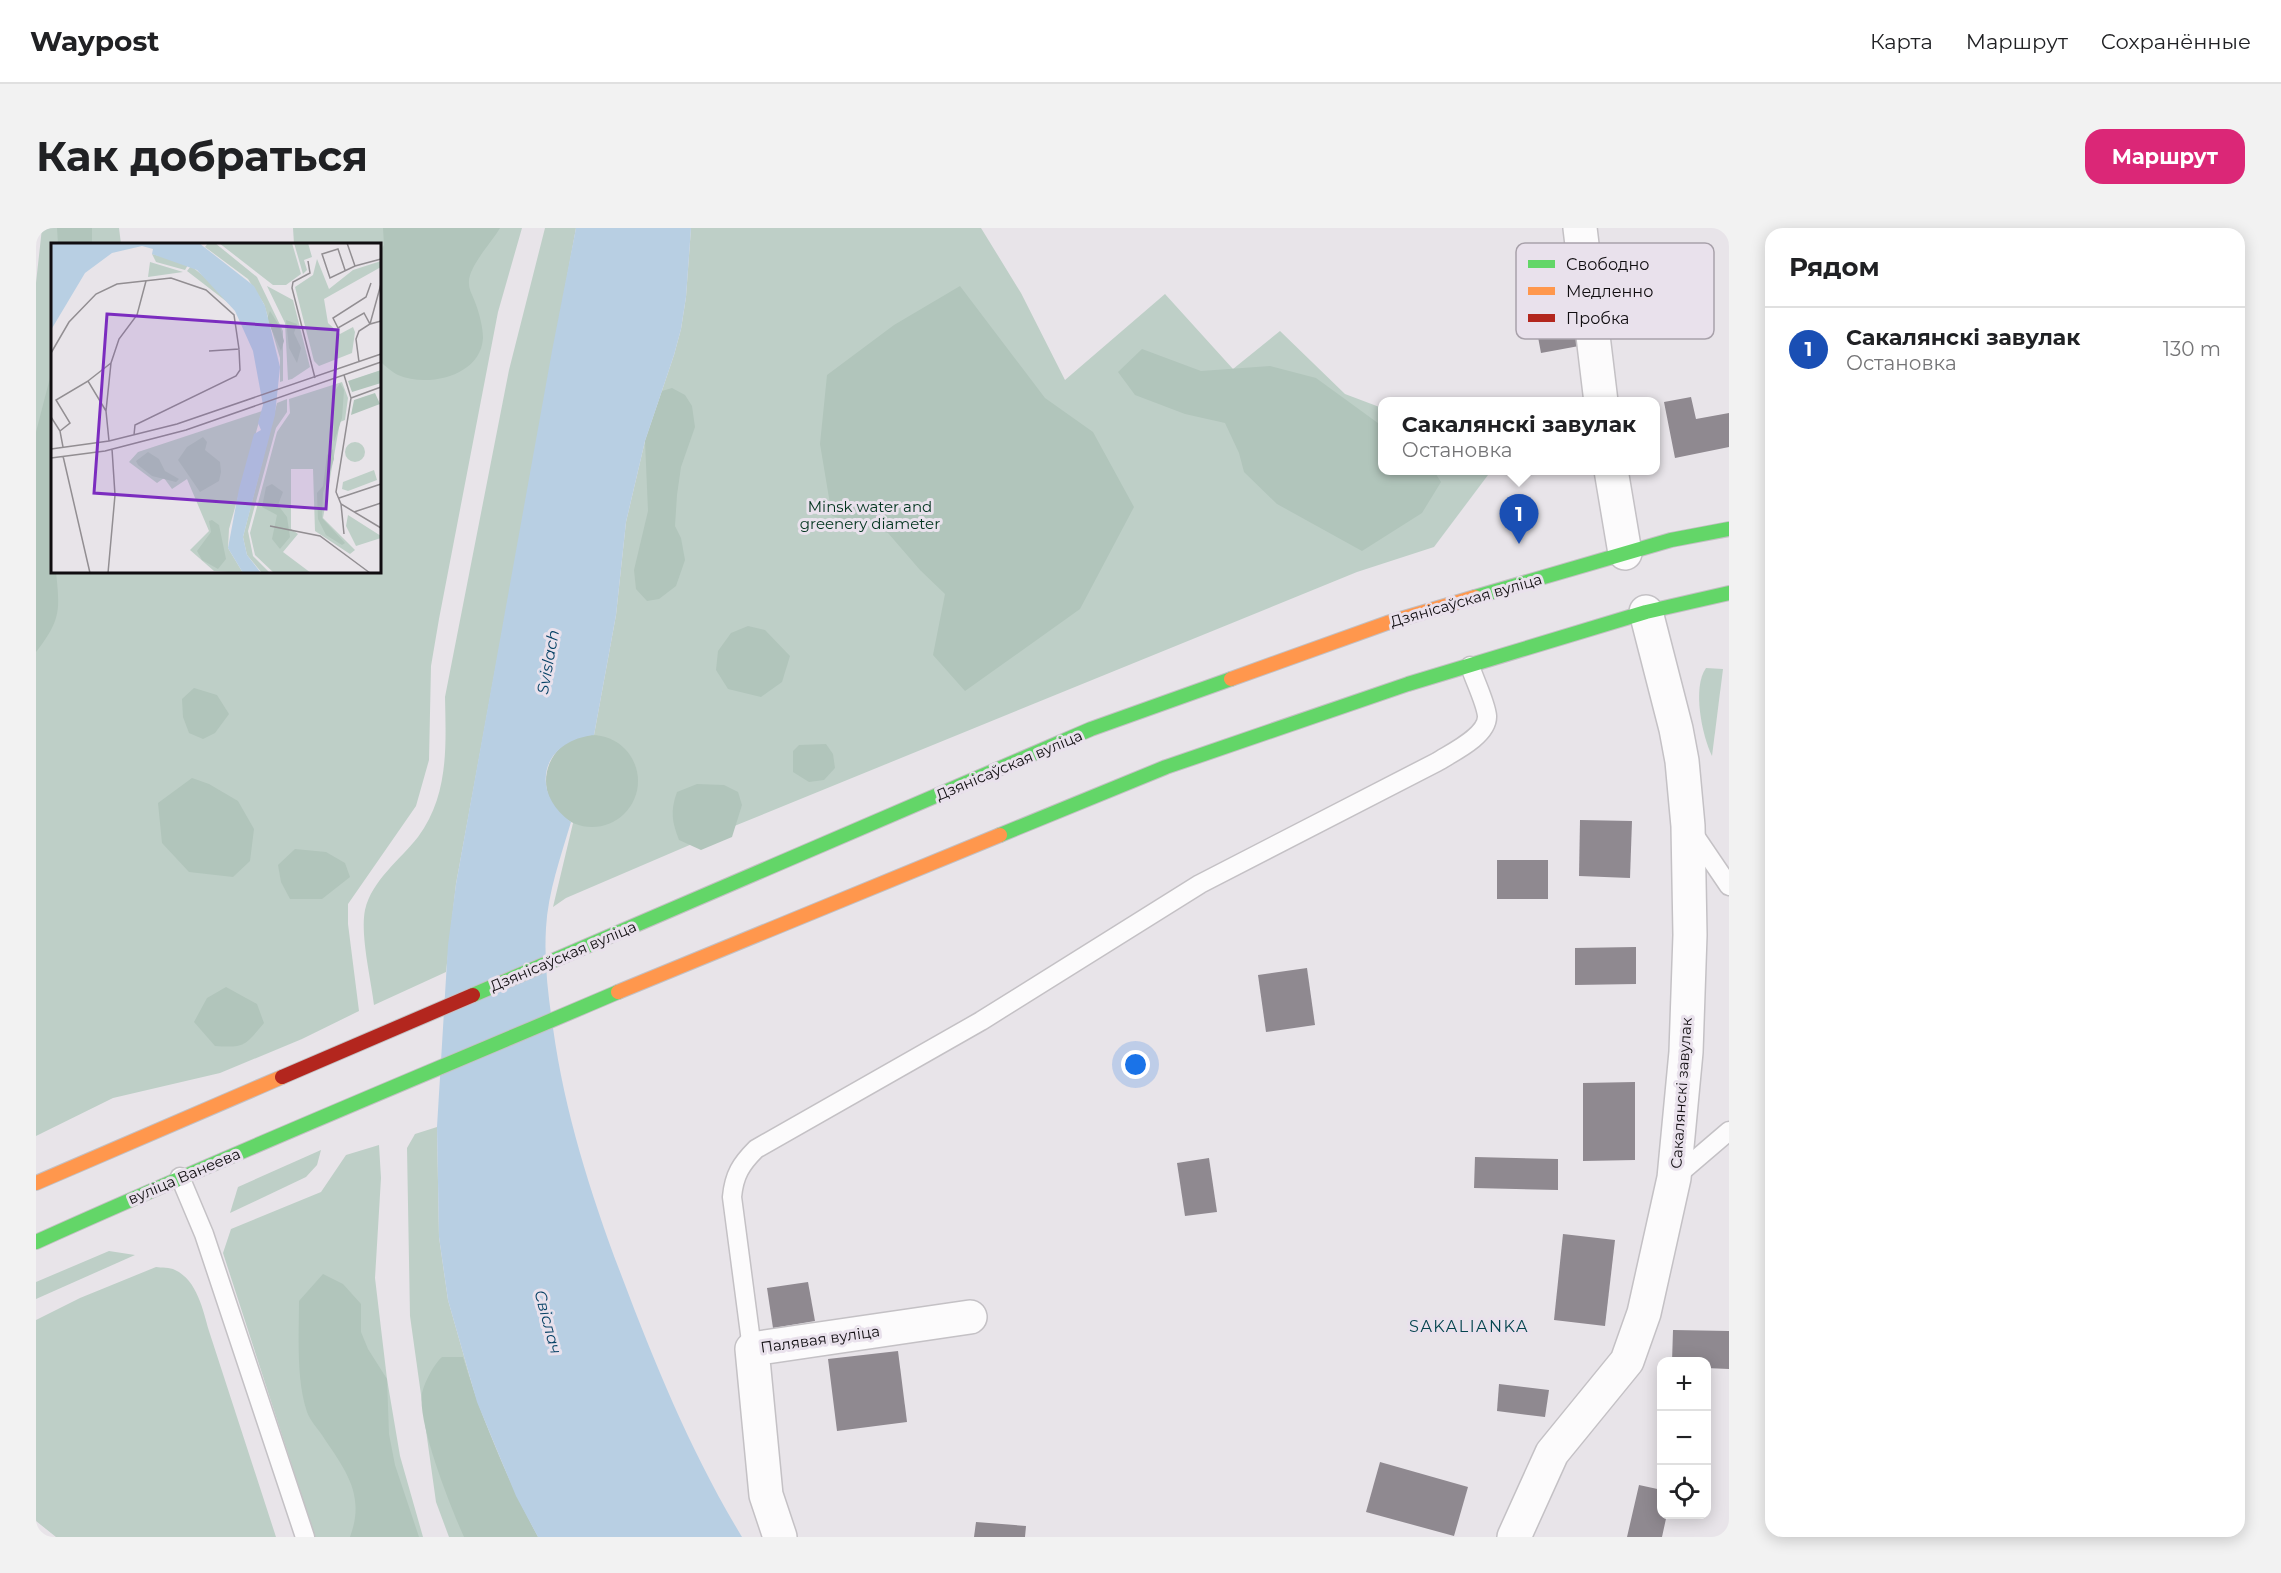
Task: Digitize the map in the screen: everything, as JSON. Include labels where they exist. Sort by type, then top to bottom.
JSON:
[{"type":"main road","name":"Дзянісаўская вуліца","points":[[36,1183],[1091,729],[1388,623],[1671,540],[1729,529]]},
{"type":"main road","points":[[1470,666],[1646,612],[1729,594]]},
{"type":"main road","name":"вуліца Ванеева","points":[[36,1242],[180,1177],[654,976],[1166,767],[1408,684],[1470,666]]},
{"type":"street","points":[[1580,228],[1582,243]]},
{"type":"street","points":[[1593,339],[1600,397]]},
{"type":"street","points":[[1612,475],[1625,553]]},
{"type":"street","name":"Сакалянскі завулак","points":[[1514,1537],[1552,1453],[1627,1361],[1644,1313],[1674,1179],[1686,1052],[1690,935],[1688,826],[1682,761],[1676,729],[1646,612]]},
{"type":"street","name":"Палявая вуліца","points":[[780,1537],[766,1495],[752,1349],[970,1317]]},
{"type":"lane","points":[[752,1349],[732,1197],[734,1181],[740,1165],[756,1149],[981,1021],[1200,884],[1437,762],[1469,743],[1483,729],[1487,717],[1470,666]]},
{"type":"lane","points":[[1688,826],[1729,886]]},
{"type":"lane","points":[[1674,1179],[1729,1131]]},
{"type":"lane","points":[[180,1177],[204,1234],[305,1537]]},
{"type":"green space","points":[[42,228],[119,228],[121,243],[51,243],[51,573],[381,573],[381,243],[294,243],[293,228],[522,228],[498,312],[439,619],[431,666],[429,760],[416,806],[348,904],[348,924],[359,1011],[302,1039],[220,1073],[113,1098],[36,1136],[36,283]]},
{"type":"green space","points":[[57,228],[92,228],[92,243],[58,243]]},
{"type":"green space","points":[[383,228],[500,228],[476,263],[469,278],[483,338],[480,351],[473,362],[463,370],[438,379],[410,379],[396,374],[381,362],[381,250],[384,245]]},
{"type":"green space","points":[[545,228],[576,228],[456,884],[446,972],[374,1005],[365,944],[365,910],[380,880],[418,837],[428,821],[440,787],[444,770],[446,734],[445,697],[509,370]]},
{"type":"green space","name":"Minsk water and greenery diameter","points":[[691,228],[981,228],[1021,293],[1065,380],[1165,294],[1233,369],[1280,331],[1345,394],[1378,406],[1378,475],[1488,475],[1434,547],[1357,572],[727,829],[566,898],[553,907],[594,735],[616,615],[626,522],[645,441],[681,329],[686,297]]},
{"type":"green space","points":[[960,286],[1045,398],[1093,432],[1134,507],[1080,609],[965,691],[933,655],[945,594],[920,570],[888,533],[832,516],[820,444],[827,375],[894,325]]},
{"type":"green space","points":[[1142,349],[1201,371],[1270,366],[1316,378],[1378,423],[1378,475],[1437,475],[1441,482],[1422,513],[1362,551],[1277,504],[1244,472],[1239,453],[1225,423],[1185,414],[1135,395],[1118,372]]},
{"type":"green space","points":[[51,374],[51,573],[56,573],[58,606],[54,623],[36,652],[36,432]]},
{"type":"green space","points":[[672,388],[685,395],[692,406],[695,427],[681,467],[677,495],[675,526],[681,538],[685,560],[676,586],[659,599],[647,601],[636,589],[634,570],[648,511],[645,441],[662,391]]},
{"type":"green space","points":[[748,626],[765,630],[790,656],[782,682],[761,697],[728,689],[716,670],[718,651],[731,633]]},
{"type":"green space","points":[[1706,668],[1723,669],[1712,756],[1702,724],[1699,699],[1702,676]]},
{"type":"green space","points":[[194,688],[217,695],[229,714],[215,733],[203,739],[189,733],[183,717],[182,699]]},
{"type":"green space","points":[[592,735],[609,739],[624,749],[634,764],[638,781],[634,798],[624,813],[609,823],[592,827],[575,823],[560,813],[550,798],[546,781],[550,764],[560,749],[575,739]]},
{"type":"green space","points":[[826,744],[833,754],[835,768],[824,780],[809,782],[793,772],[793,751],[799,745]]},
{"type":"green space","points":[[192,778],[209,784],[238,801],[254,829],[250,861],[233,877],[189,872],[162,843],[158,803]]},
{"type":"green space","points":[[697,784],[724,785],[738,792],[742,805],[732,837],[701,850],[679,840],[673,816],[673,805],[677,792]]},
{"type":"green space","points":[[295,849],[326,852],[345,863],[350,877],[322,899],[290,899],[281,882],[278,865]]},
{"type":"green space","points":[[226,987],[257,1004],[264,1023],[244,1044],[215,1046],[194,1022],[207,998]]},
{"type":"green space","points":[[437,1127],[439,1237],[448,1300],[477,1402],[516,1496],[538,1537],[449,1537],[436,1502],[410,1316],[407,1148],[415,1134]]},
{"type":"green space","points":[[379,1145],[381,1178],[375,1278],[387,1379],[400,1456],[423,1537],[315,1537],[223,1253],[231,1229],[321,1192],[346,1155]]},
{"type":"green space","points":[[321,1150],[317,1165],[306,1177],[230,1213],[238,1187]]},
{"type":"green space","points":[[109,1251],[135,1255],[36,1299],[36,1282]]},
{"type":"green space","points":[[156,1267],[173,1269],[183,1275],[198,1296],[276,1537],[56,1537],[36,1521],[36,1320],[80,1298]]},
{"type":"green space","points":[[323,1274],[343,1284],[361,1304],[361,1332],[368,1349],[387,1379],[389,1434],[395,1465],[419,1537],[350,1537],[356,1508],[351,1483],[308,1415],[301,1386],[299,1301]]},
{"type":"green space","points":[[442,1357],[463,1357],[496,1449],[538,1537],[464,1537],[436,1465],[422,1407],[425,1383]]},
{"type":"water","points":[[576,228],[691,228],[686,297],[681,329],[645,441],[626,522],[616,615],[594,735],[576,739],[562,747],[552,757],[547,770],[546,783],[549,797],[558,810],[571,822],[547,915],[546,953],[550,1003],[564,1092],[580,1154],[611,1246],[676,1410],[707,1474],[742,1537],[538,1537],[516,1496],[477,1402],[448,1300],[439,1237],[437,1127],[448,945],[456,884]]},
{"type":"building","points":[[1538,339],[1578,339],[1579,346],[1541,353]]},
{"type":"building","points":[[1691,397],[1696,419],[1729,413],[1729,447],[1675,458],[1664,402]]},
{"type":"building","points":[[1580,820],[1632,821],[1630,878],[1579,876]]},
{"type":"building","points":[[1497,860],[1548,860],[1548,899],[1497,899]]},
{"type":"building","points":[[1636,947],[1636,984],[1575,985],[1575,948]]},
{"type":"building","points":[[1307,968],[1315,1025],[1266,1032],[1258,975]]},
{"type":"building","points":[[1635,1082],[1635,1160],[1583,1161],[1583,1083]]},
{"type":"building","points":[[1475,1157],[1558,1159],[1558,1190],[1474,1188]]},
{"type":"building","points":[[1209,1158],[1217,1212],[1185,1216],[1177,1163]]},
{"type":"building","points":[[1563,1234],[1615,1240],[1605,1326],[1554,1320]]},
{"type":"building","points":[[808,1282],[815,1321],[773,1328],[767,1288]]},
{"type":"building","points":[[1673,1330],[1729,1331],[1729,1369],[1711,1368],[1711,1357],[1672,1357]]},
{"type":"building","points":[[898,1351],[907,1422],[837,1431],[828,1359]]},
{"type":"building","points":[[1499,1384],[1549,1390],[1545,1417],[1497,1411]]},
{"type":"building","points":[[1380,1462],[1468,1487],[1454,1536],[1366,1512]]},
{"type":"building","points":[[1639,1485],[1657,1489],[1657,1519],[1666,1519],[1662,1537],[1627,1537]]},
{"type":"building","points":[[976,1522],[1026,1526],[1025,1537],[974,1537]]},
{"type":"traffic: fast","points":[[1475,597],[1671,540],[1729,529]]},
{"type":"traffic: fast","points":[[1000,835],[1166,767],[1408,684],[1646,612],[1729,593]]},
{"type":"traffic: fast","points":[[473,995],[1091,729],[1231,679]]},
{"type":"traffic: fast","points":[[36,1242],[618,992]]},
{"type":"traffic: slow","points":[[1231,679],[1387,623],[1475,597]]},
{"type":"traffic: slow","points":[[618,992],[1000,835]]},
{"type":"traffic: slow","points":[[36,1183],[282,1077]]},
{"type":"traffic: jam","points":[[282,1077],[473,995]]},
{"type":"place","name":"Сакалянскі завулак","points":[[1519,544]]},
{"type":"district","name":"SAKALIANKA","points":[[1469,1326]]},
{"type":"water label","name":"Svislach","points":[[548,662]]},
{"type":"water label","name":"Свіслач","points":[[548,1322]]}]
